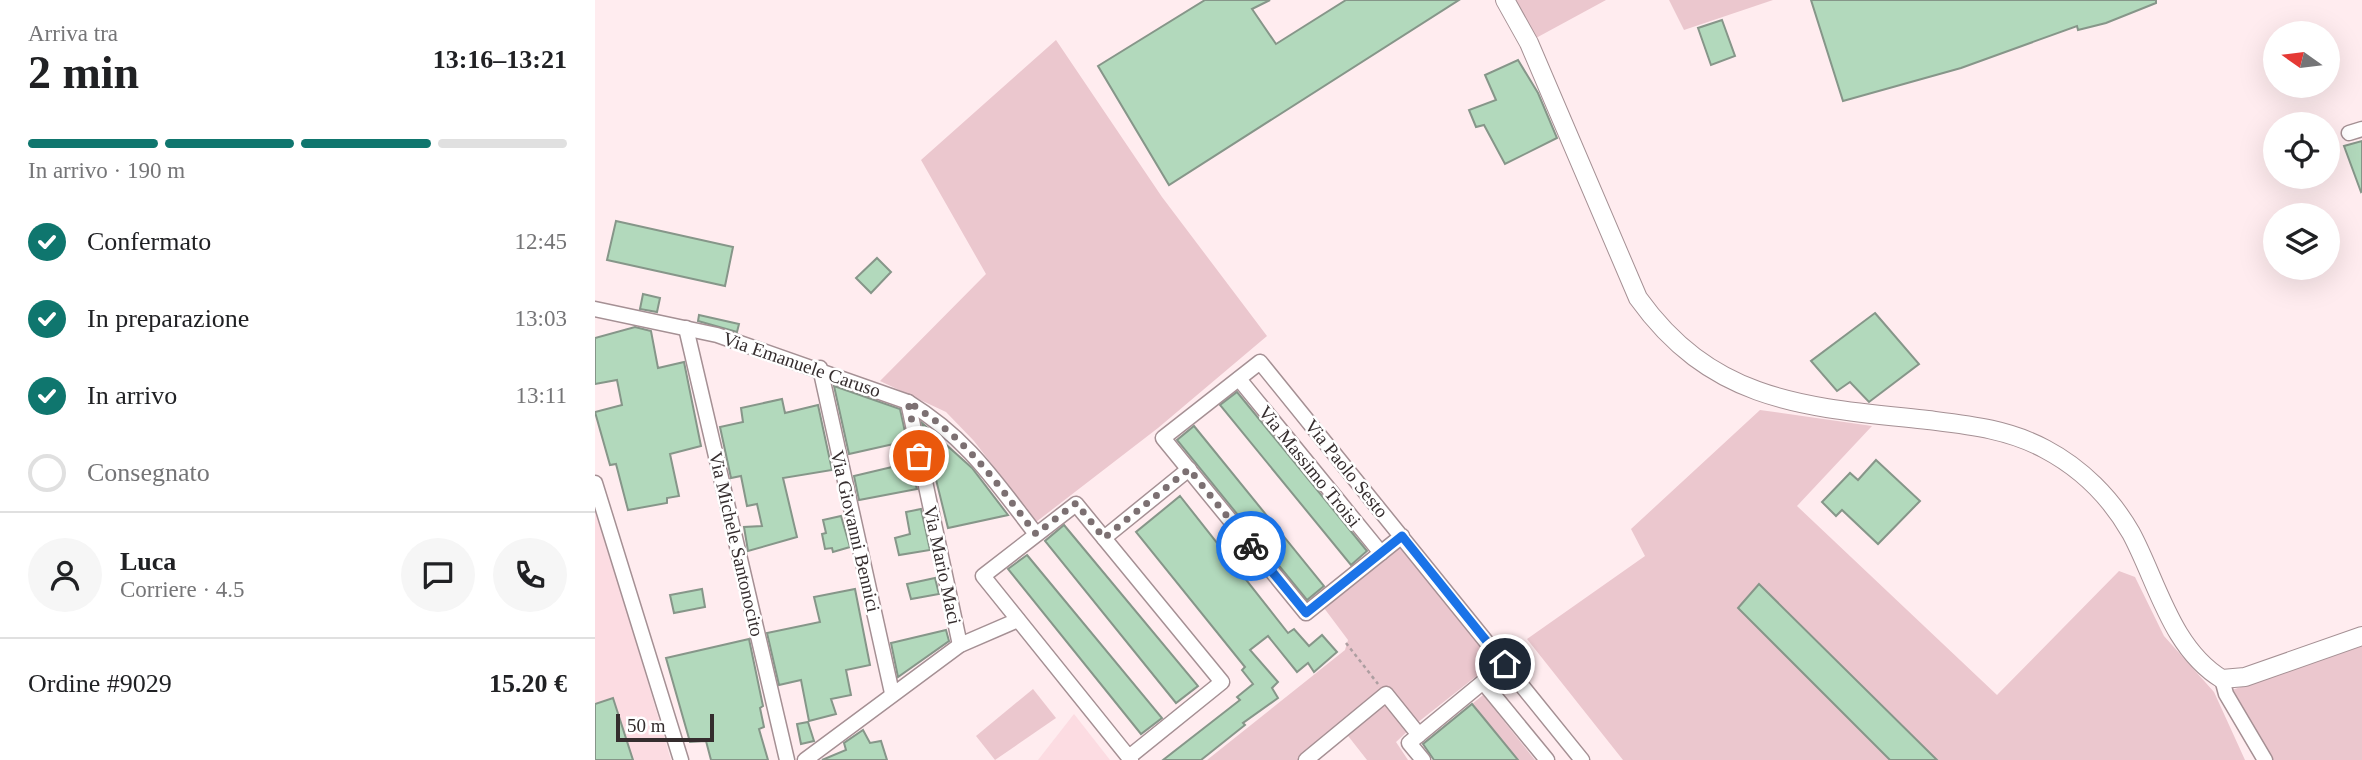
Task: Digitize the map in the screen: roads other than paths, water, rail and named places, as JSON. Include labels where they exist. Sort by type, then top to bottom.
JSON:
[{"type":"street","points":[[1505,0],[1529,43],[1638,298],[1658,326],[1722,378],[1753,391],[1803,404],[1997,430],[2046,449],[2094,485],[2113,505],[2141,553],[2170,618],[2207,667],[2222,678],[2245,677],[2362,636]]},
{"type":"street","name":"Via Emanuele Caruso","points":[[595,309],[686,328],[820,368],[908,402],[968,446],[1036,534]]},
{"type":"street","name":"Via Michele Santonocito","points":[[686,328],[787,760]]},
{"type":"street","name":"Via Paolo Sesto","points":[[1239,379],[1260,362],[1581,760]]},
{"type":"street","name":"Via Giovanni Bennici","points":[[820,368],[892,693]]},
{"type":"street","points":[[1239,379],[1163,438],[1306,613],[1402,536]]},
{"type":"street","name":"Via Massimo Troisi","points":[[1239,379],[1381,553]]},
{"type":"street","name":"Via Mario Maci","points":[[908,402],[960,645]]},
{"type":"street","points":[[1104,538],[1189,469]]},
{"type":"street","points":[[595,483],[681,760]]},
{"type":"street","points":[[1076,503],[1221,682],[1130,759],[983,576],[1036,534],[1076,503]]},
{"type":"street","points":[[804,760],[960,645],[1018,620]]},
{"type":"street","points":[[1414,739],[1505,664]]},
{"type":"street","points":[[2222,678],[2226,694],[2265,760]]},
{"type":"street","points":[[1483,682],[1546,760]]},
{"type":"street","points":[[1306,760],[1386,695],[1414,739],[1423,760]]}]
